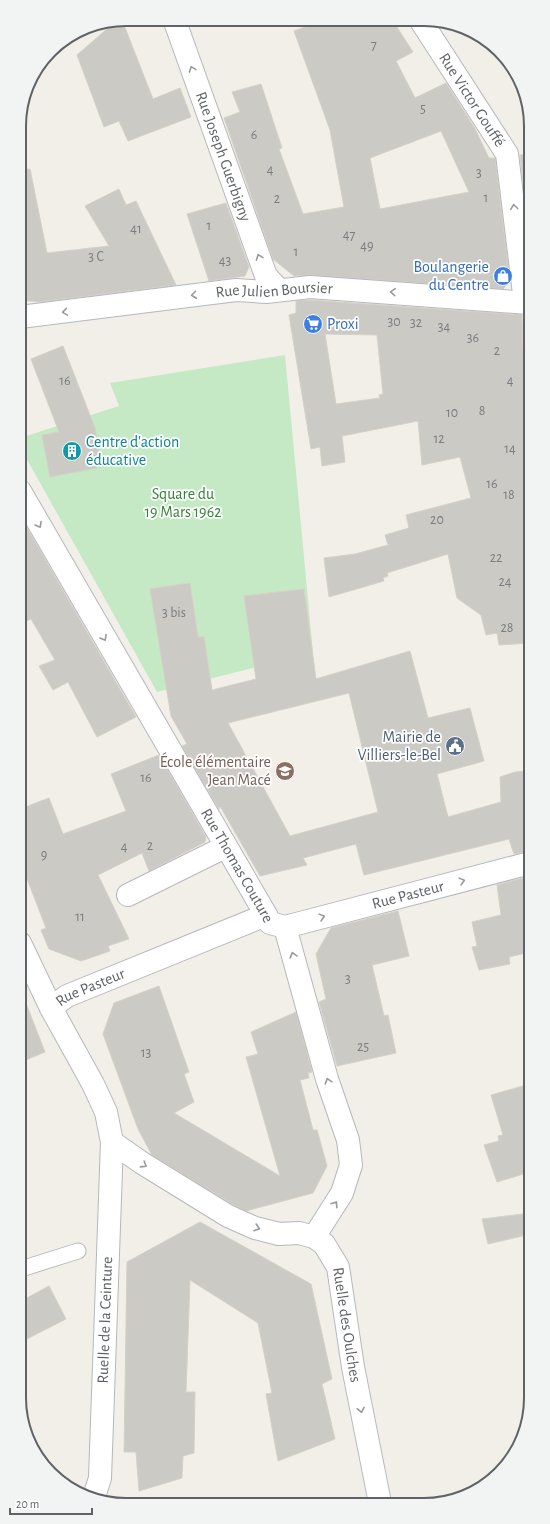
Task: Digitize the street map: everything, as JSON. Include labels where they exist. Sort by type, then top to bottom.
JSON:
[{"type":"street","name":"Rue Joseph Guerbigny","points":[[177,26],[266,276],[279,290]]},
{"type":"street","name":"Rue Victor Gouffé","points":[[424,26],[507,154],[524,280]]},
{"type":"street","name":"Rue Julien Boursier","points":[[26,316],[236,290],[266,292],[310,286],[524,302]]},
{"type":"street","name":"Rue Thomas Couture","points":[[26,501],[270,923],[285,927],[327,1079],[348,1140],[351,1166],[342,1193],[314,1236]]},
{"type":"street","points":[[128,895],[225,847]]},
{"type":"street","name":"Rue Pasteur","points":[[285,927],[524,865]]},
{"type":"street","name":"Rue Pasteur","points":[[51,1008],[67,996],[266,915]]},
{"type":"street","name":"Ruelle de la Ceinture","points":[[26,956],[51,1008],[93,1084],[106,1112],[112,1142],[100,1478],[95,1493]]},
{"type":"street","points":[[112,1142],[142,1163],[228,1216],[255,1228],[279,1234],[299,1233],[314,1236]]},
{"type":"street","name":"Ruelle des Oulches","points":[[314,1236],[324,1244],[338,1267],[353,1367],[379,1498]]},
{"type":"lane","points":[[26,1267],[78,1251]]},
{"type":"green space","name":"Square du 19 Mars 1962","points":[[285,355],[313,653],[157,692],[26,458],[26,436],[119,406],[110,383]]},
{"type":"building","points":[[124,26],[153,99],[180,88],[191,117],[128,141],[119,121],[104,127],[77,55],[108,28]]},
{"type":"building","points":[[308,26],[396,26],[413,52],[396,61],[415,98],[446,83],[474,127],[489,158],[495,158],[510,281],[503,289],[311,275],[294,276],[273,259],[224,118],[240,112],[232,92],[261,84],[282,148],[279,149],[303,214],[344,207],[330,130],[294,31]],"holes":[[[441,131],[469,192],[380,209],[370,158]]]},
{"type":"building","points":[[520,155],[524,155],[524,189]]},
{"type":"building","points":[[26,169],[30,169],[47,253],[109,246],[85,206],[119,189],[126,205],[136,201],[176,285],[39,302],[26,301]]},
{"type":"building","points":[[226,203],[249,267],[245,276],[209,281],[187,214]]},
{"type":"building","points":[[310,300],[522,315],[524,348],[524,643],[499,645],[497,633],[486,635],[481,615],[457,598],[448,554],[387,573],[388,576],[383,578],[384,581],[329,597],[324,558],[355,554],[388,545],[385,535],[409,528],[406,515],[471,498],[460,457],[422,465],[418,421],[342,436],[345,462],[322,466],[320,447],[311,449],[289,315],[296,313],[296,301]],"holes":[[[325,334],[377,335],[383,394],[379,395],[380,398],[336,404]]]},
{"type":"building","points":[[63,346],[95,428],[102,467],[50,477],[42,435],[59,432],[31,359]]},
{"type":"building","points":[[26,526],[136,717],[97,737],[68,682],[53,690],[39,666],[55,660],[31,619],[26,621]]},
{"type":"building","points":[[190,583],[198,637],[204,637],[212,690],[256,679],[244,596],[304,589],[316,679],[410,651],[428,718],[470,708],[484,761],[437,774],[448,817],[501,802],[500,777],[515,772],[524,771],[524,852],[514,854],[509,839],[364,875],[356,844],[303,858],[307,865],[260,876],[220,806],[219,809],[182,746],[187,744],[171,716],[150,589]],"holes":[[[349,693],[378,812],[290,836],[228,723]]]},
{"type":"building","points":[[159,755],[206,837],[205,842],[149,871],[142,853],[98,875],[129,939],[108,946],[110,951],[81,961],[49,949],[41,930],[46,928],[26,876],[26,807],[49,798],[63,834],[126,811],[111,774]]},
{"type":"building","points":[[524,878],[524,953],[509,957],[510,964],[479,970],[472,947],[477,946],[472,922],[501,915],[497,885]]},
{"type":"building","points":[[398,911],[409,956],[372,965],[384,1016],[388,1015],[396,1053],[337,1066],[319,1002],[326,999],[316,954],[331,928]]},
{"type":"building","points":[[159,986],[189,1072],[184,1074],[194,1102],[174,1113],[280,1176],[246,1057],[258,1054],[251,1032],[296,1012],[312,1072],[308,1073],[309,1078],[300,1080],[313,1130],[317,1130],[327,1166],[313,1193],[246,1211],[152,1155],[138,1129],[103,1034],[114,1003]]},
{"type":"building","points":[[26,1003],[45,1052],[26,1060]]},
{"type":"building","points":[[524,1086],[524,1174],[497,1182],[484,1145],[499,1141],[498,1136],[503,1135],[491,1095]]},
{"type":"building","points":[[524,1214],[524,1236],[488,1244],[482,1219]]},
{"type":"building","points":[[200,1222],[311,1284],[332,1379],[322,1384],[335,1439],[278,1461],[266,1394],[272,1393],[258,1323],[190,1280],[186,1392],[195,1392],[194,1453],[183,1456],[182,1478],[139,1491],[136,1452],[124,1452],[127,1262]]},
{"type":"building","points":[[49,1286],[66,1319],[26,1339],[26,1298]]},
{"type":"place","name":"Boulangerie du Centre","points":[[503,276]]},
{"type":"place","name":"Proxi","points":[[313,324]]},
{"type":"place","name":"Centre d'action éducative","points":[[72,451]]},
{"type":"place","name":"Mairie de Villiers-le-Bel","points":[[455,746]]},
{"type":"place","name":"École élémentaire Jean Macé","points":[[285,771]]}]
